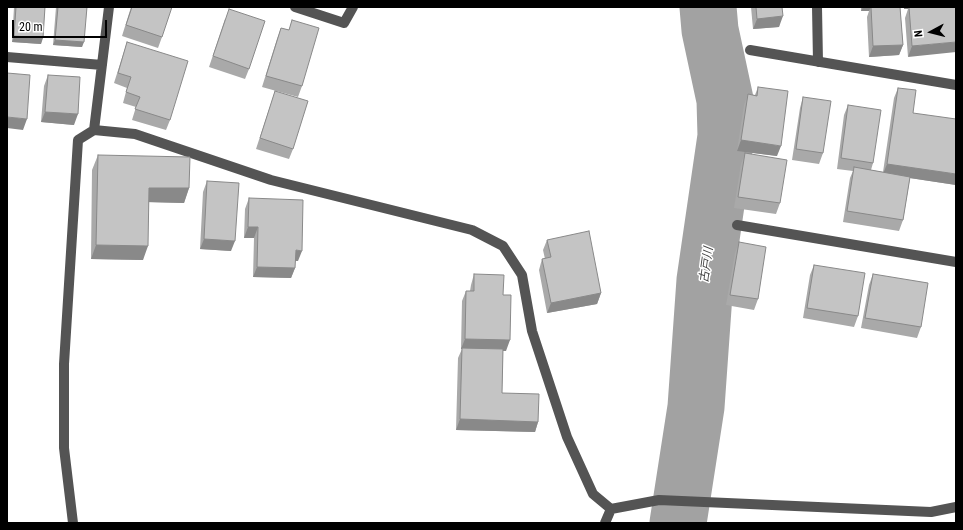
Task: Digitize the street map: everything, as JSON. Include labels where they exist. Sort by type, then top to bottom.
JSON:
[{"type":"street","points":[[94,130],[109,7]]},
{"type":"street","points":[[295,7],[344,23],[353,7]]},
{"type":"street","points":[[817,7],[818,62]]},
{"type":"street","points":[[750,50],[956,85]]},
{"type":"street","points":[[7,57],[102,65]]},
{"type":"street","points":[[73,523],[64,448],[64,364],[78,140],[94,130],[135,134],[271,180],[472,230],[503,246],[522,275],[532,331],[567,437],[593,494],[611,509]]},
{"type":"street","points":[[737,225],[956,262]]},
{"type":"street","points":[[611,509],[659,500],[931,512],[956,507]]},
{"type":"street","points":[[606,523],[611,509]]},
{"type":"building","points":[[16,7],[45,7],[43,38],[14,36]]},
{"type":"building","points":[[58,7],[87,7],[84,42],[55,40]]},
{"type":"building","points":[[132,7],[172,7],[162,37],[126,25]]},
{"type":"building","points":[[756,7],[782,7],[783,16],[757,19]]},
{"type":"building","points":[[871,7],[900,7],[903,45],[873,46]]},
{"type":"building","points":[[909,7],[956,7],[956,42],[912,46]]},
{"type":"building","points":[[229,9],[265,21],[249,69],[213,56]]},
{"type":"building","points":[[292,20],[319,28],[302,86],[266,76],[281,28],[289,30]]},
{"type":"building","points":[[127,42],[188,61],[170,120],[135,109],[140,97],[126,92],[131,77],[118,73]]},
{"type":"building","points":[[7,73],[30,75],[27,119],[7,117]]},
{"type":"building","points":[[48,75],[80,77],[78,114],[45,112]]},
{"type":"building","points":[[758,87],[788,91],[781,146],[741,140],[748,94],[757,96]]},
{"type":"building","points":[[898,88],[916,90],[913,113],[956,119],[956,174],[887,164]]},
{"type":"building","points":[[275,91],[308,101],[293,149],[260,138]]},
{"type":"building","points":[[803,97],[831,101],[823,153],[796,149]]},
{"type":"building","points":[[848,105],[881,110],[873,163],[841,158]]},
{"type":"building","points":[[745,153],[787,160],[780,203],[738,197]]},
{"type":"building","points":[[98,155],[190,157],[189,188],[149,188],[148,246],[96,245]]},
{"type":"building","points":[[854,167],[910,177],[903,220],[847,211]]},
{"type":"building","points":[[207,181],[239,183],[235,241],[204,239]]},
{"type":"building","points":[[249,198],[303,200],[302,251],[296,250],[295,268],[257,267],[258,227],[248,227]]},
{"type":"building","points":[[589,231],[601,293],[551,303],[542,259],[551,257],[547,240]]},
{"type":"building","points":[[739,242],[766,247],[758,299],[730,295]]},
{"type":"building","points":[[814,265],[865,273],[858,316],[807,308]]},
{"type":"building","points":[[474,274],[504,275],[503,295],[511,295],[510,340],[465,339],[466,291],[474,291]]},
{"type":"building","points":[[873,274],[928,283],[921,327],[865,318]]},
{"type":"building","points":[[462,348],[503,349],[502,393],[539,394],[538,422],[460,419]]},
{"type":"waterway","name":"古戸川","points":[[678,523],[696,407],[705,280],[726,136],[725,100],[710,30],[708,7]]}]
